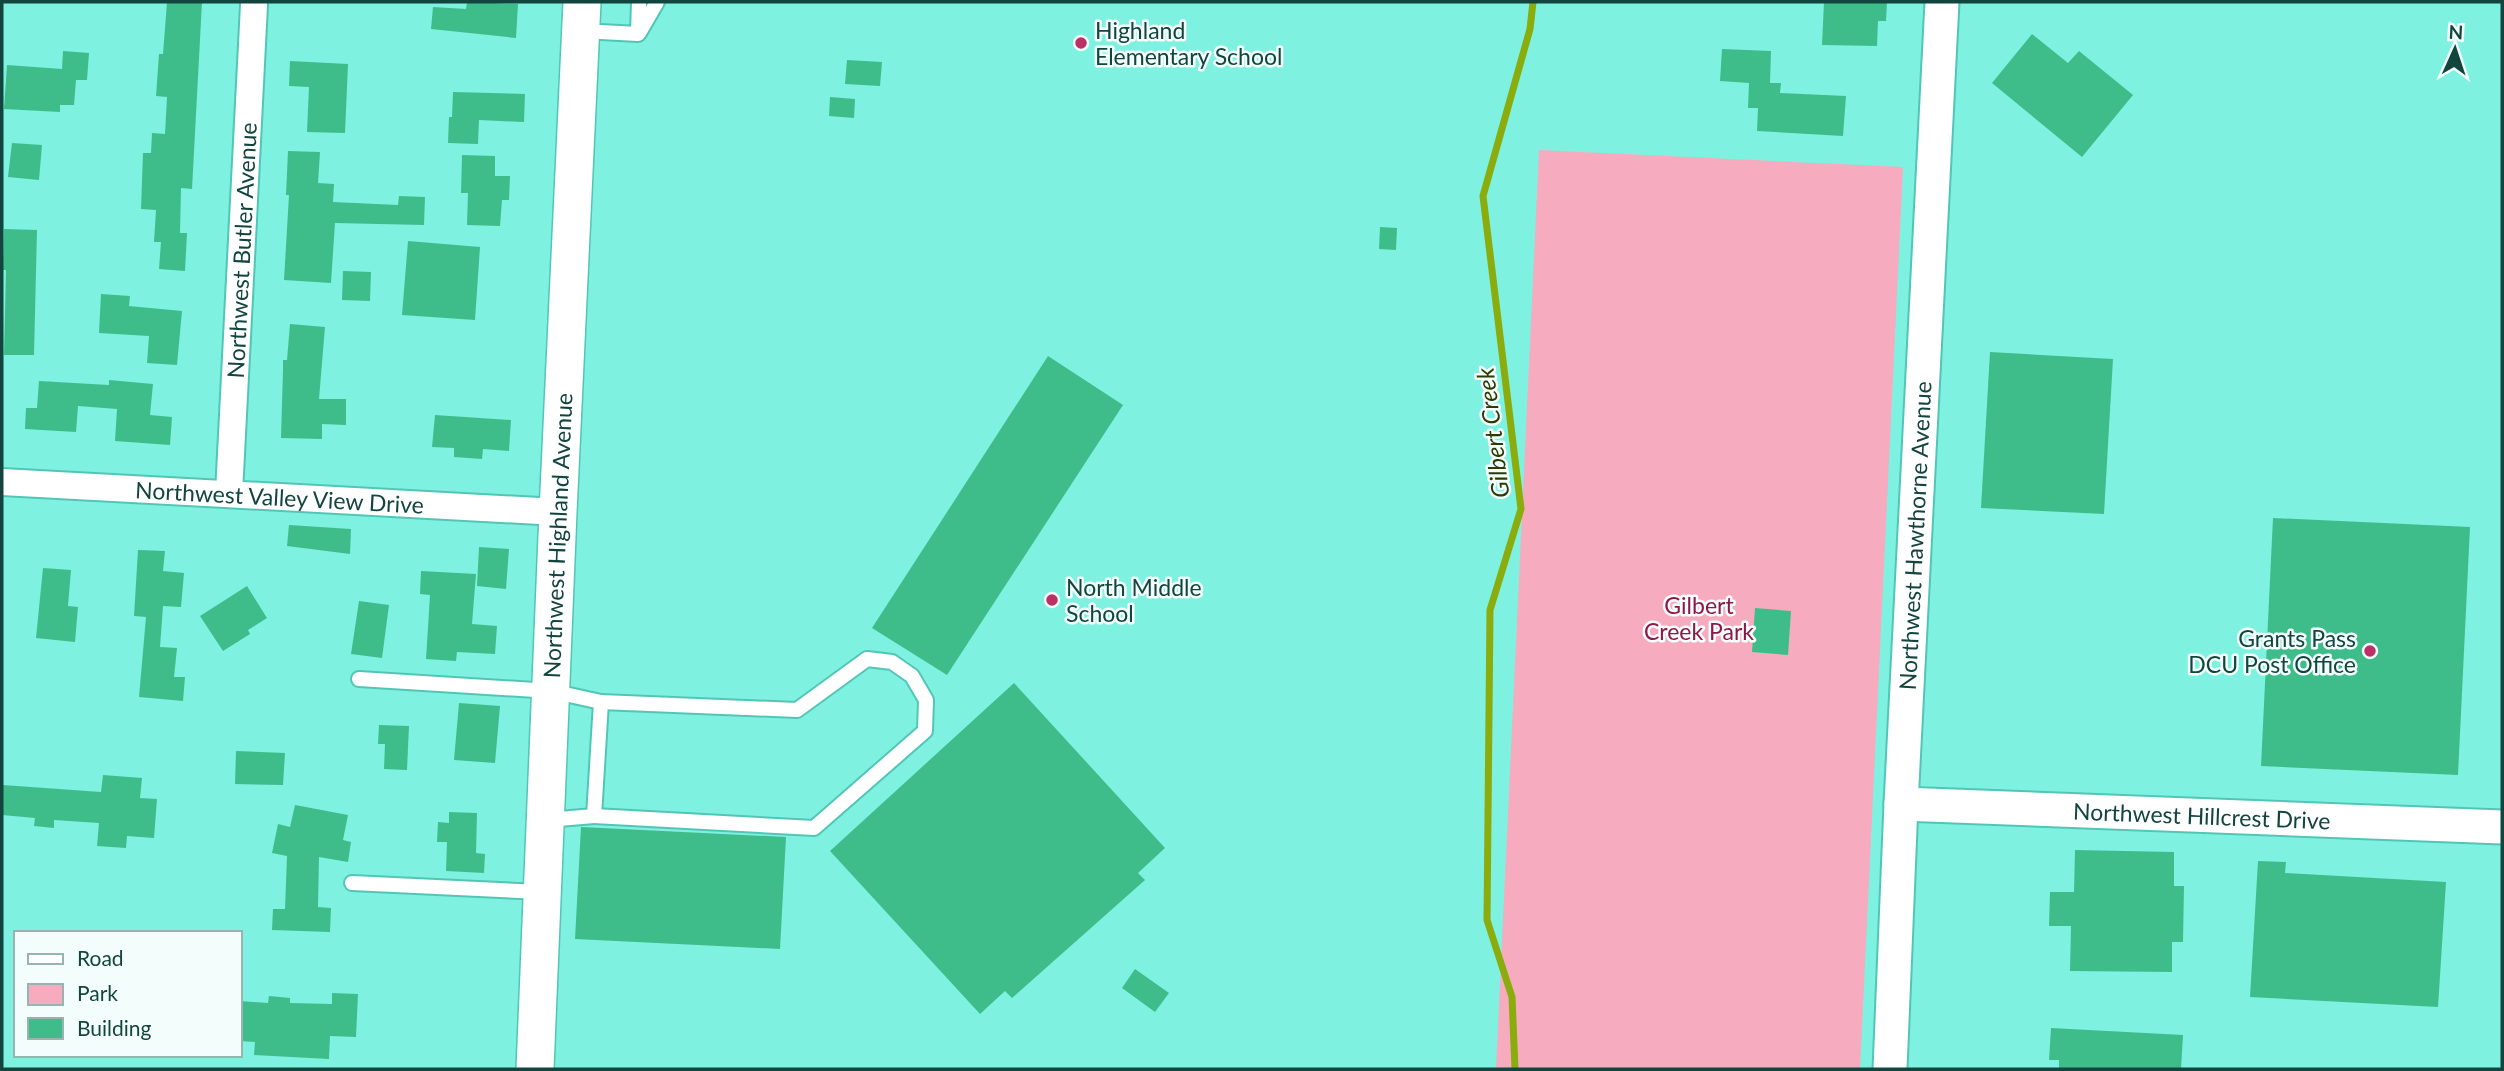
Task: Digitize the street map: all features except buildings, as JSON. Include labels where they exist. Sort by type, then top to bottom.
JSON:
[{"type":"main road","name":"Northwest Highland Avenue","points":[[535,1069],[581,17]]},
{"type":"street","name":"Northwest Hawthorne Avenue","points":[[1890,1069],[1900,804],[1941,2]]},
{"type":"street","name":"Northwest Butler Avenue","points":[[229,493],[254,5]]},
{"type":"street","name":"Northwest Valley View Drive","points":[[2,482],[558,512]]},
{"type":"street","name":"Northwest Hillcrest Drive","points":[[1900,804],[2502,827]]},
{"type":"lane","points":[[638,34],[639,2]]},
{"type":"lane","points":[[638,34],[657,2]]},
{"type":"lane","points":[[581,17],[638,34]]},
{"type":"lane","points":[[359,679],[551,691],[601,702],[797,710],[867,659],[892,662],[912,676],[926,700],[925,731],[814,828],[594,816],[545,820]]},
{"type":"lane","points":[[594,816],[601,702]]},
{"type":"lane","points":[[352,883],[543,892]]},
{"type":"green space","name":"Gilbert Creek Park","points":[[1539,150],[1903,167],[1860,1069],[1496,1069]]},
{"type":"waterway","name":"Gilbert Creek","points":[[1515,1069],[1512,997],[1487,920],[1490,610],[1521,509],[1483,196],[1530,29],[1533,2]]},
{"type":"place","name":"Highland Elementary School","points":[[1081,43]]},
{"type":"place","name":"North Middle School","points":[[1052,600]]},
{"type":"place","name":"Grants Pass DCU Post Office","points":[[2370,651]]}]
